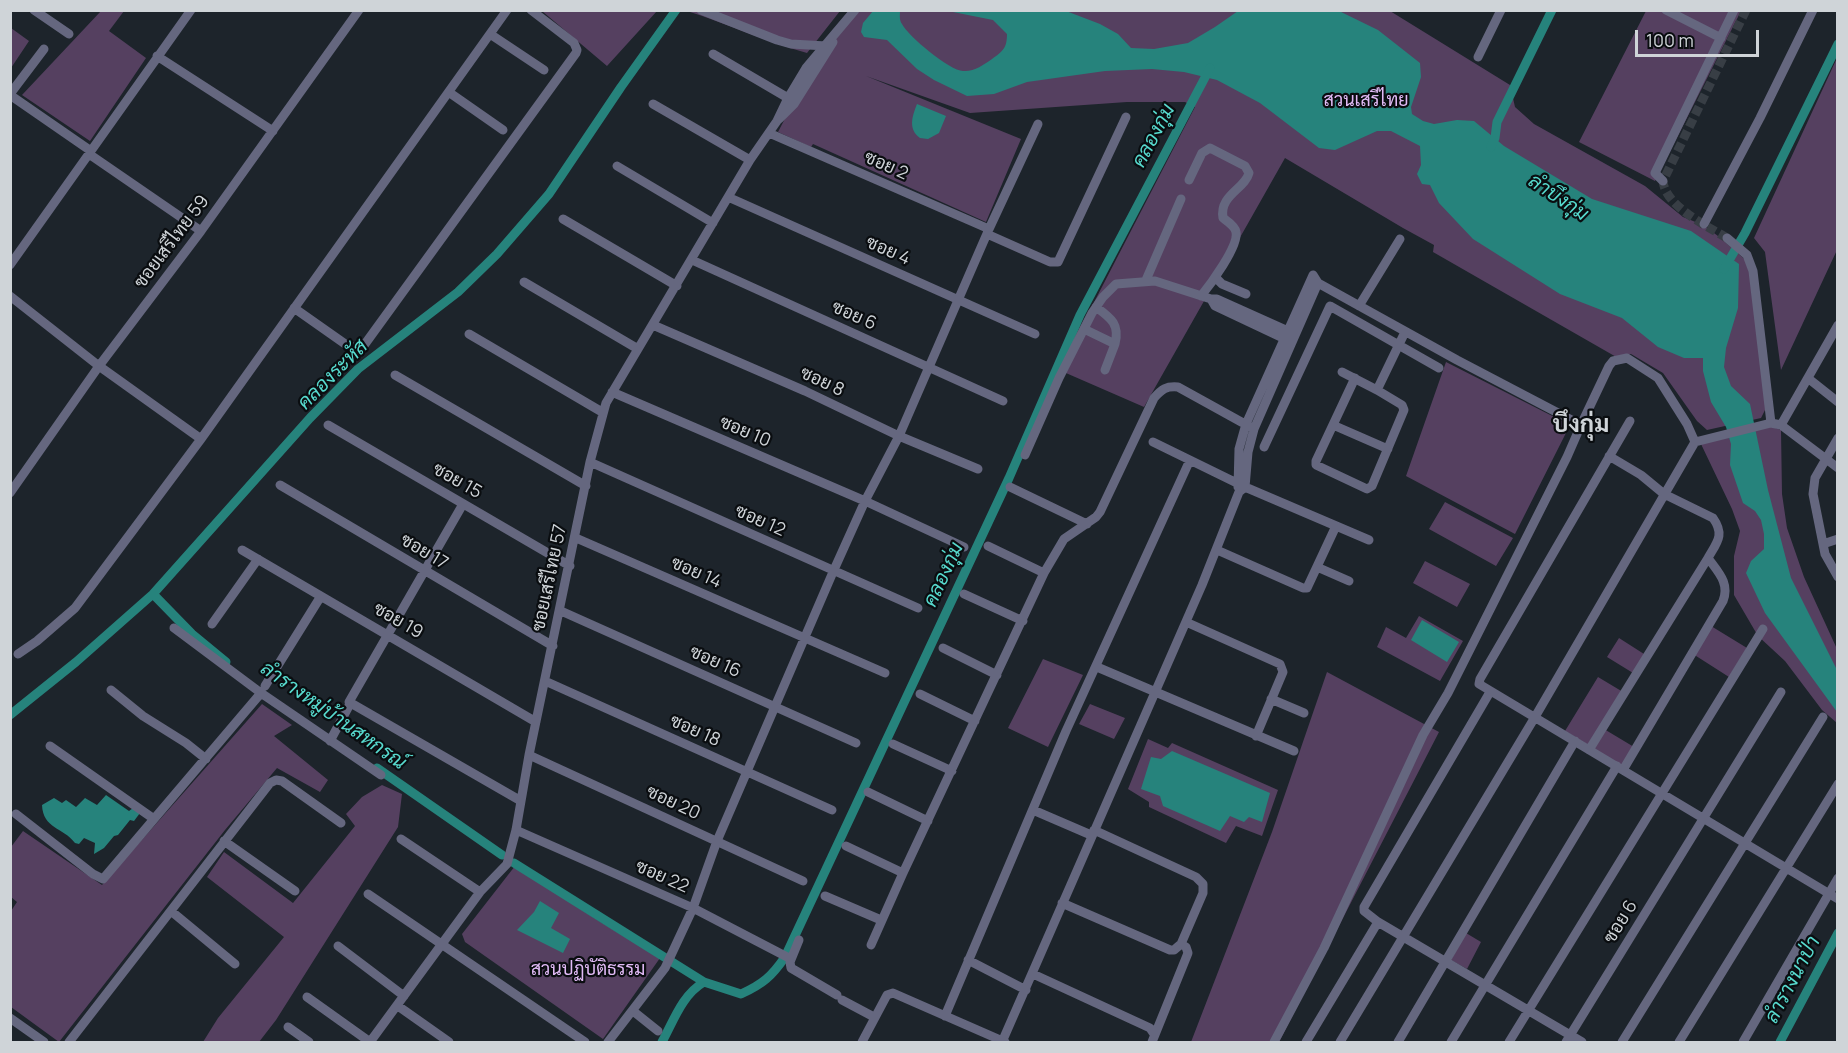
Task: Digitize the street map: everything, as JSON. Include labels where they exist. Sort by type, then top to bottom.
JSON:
[{"type":"street","points":[[34,10],[69,34]]},
{"type":"street","points":[[10,265],[191,10]]},
{"type":"street","name":"ซอยเสรีไทย 59","points":[[10,493],[99,366],[201,231],[359,10]]},
{"type":"street","points":[[18,654],[37,641],[75,608],[201,439],[507,10]]},
{"type":"street","points":[[294,308],[348,346],[359,348],[365,344],[576,53],[574,43],[531,10]]},
{"type":"street","points":[[701,10],[791,44],[827,46]]},
{"type":"street","name":"ซอยเสรีไทย 57","points":[[777,121],[794,104],[827,46],[855,10]]},
{"type":"street","points":[[1478,57],[1502,10]]},
{"type":"street","points":[[1666,10],[1721,38]]},
{"type":"street","points":[[1663,181],[1655,173],[1734,10]]},
{"type":"street","points":[[1704,224],[1813,10]]},
{"type":"street","points":[[490,34],[544,70]]},
{"type":"street","name":"ซอยเสรีไทย 57","points":[[370,1042],[480,892],[507,864],[516,830],[529,755],[602,412],[750,160],[777,121],[809,63],[827,46]]},
{"type":"street","points":[[44,49],[10,94],[201,231]]},
{"type":"street","points":[[712,54],[788,98]]},
{"type":"street","points":[[157,56],[273,131]]},
{"type":"street","points":[[450,93],[503,130]]},
{"type":"street","points":[[653,104],[750,160]]},
{"type":"street","name":"ซอย 2","points":[[769,133],[1050,262],[1058,262],[1126,117]]},
{"type":"street","points":[[608,1042],[665,968],[693,908],[717,841],[833,572],[865,501],[899,436],[1038,124]]},
{"type":"street","points":[[1189,180],[1202,153],[1210,148],[1245,166],[1249,173],[1246,181],[1231,193],[1222,210],[1223,218],[1235,228],[1236,235],[1206,298]]},
{"type":"street","points":[[616,166],[713,223]]},
{"type":"street","name":"ซอย 4","points":[[728,197],[1035,334]]},
{"type":"street","points":[[1146,280],[1181,200]]},
{"type":"street","points":[[563,219],[677,286]]},
{"type":"street","points":[[1727,238],[1747,255],[1753,271],[1771,425]]},
{"type":"street","points":[[1359,306],[1400,239]]},
{"type":"street","name":"ซอย 6","points":[[692,260],[1003,401]]},
{"type":"street","points":[[1216,278],[1222,284],[1246,294]]},
{"type":"street","points":[[1240,487],[1239,449],[1246,424],[1274,371],[1315,279],[1405,332],[1581,425]]},
{"type":"street","points":[[1025,455],[1059,378],[1084,329],[1103,297],[1116,284],[1155,281],[1206,298],[1217,299],[1310,347]]},
{"type":"street","points":[[524,282],[638,349]]},
{"type":"street","points":[[10,296],[99,366],[201,439]]},
{"type":"street","points":[[1264,447],[1329,307],[1332,306],[1439,368]]},
{"type":"street","points":[[1096,307],[1108,316],[1117,328],[1117,335],[1105,370]]},
{"type":"street","name":"ซอย 8","points":[[653,325],[805,391],[899,436],[978,469]]},
{"type":"street","points":[[1340,1042],[1695,442],[1771,425],[1809,379],[1838,325]]},
{"type":"street","points":[[1084,329],[1114,344]]},
{"type":"street","points":[[1377,390],[1405,332]]},
{"type":"street","points":[[469,334],[602,412]]},
{"type":"street","points":[[1274,1042],[1324,948],[1423,735],[1448,693],[1613,361],[1627,358],[1658,378],[1688,424],[1695,442]]},
{"type":"street","points":[[862,1042],[887,994],[893,993],[1003,1042],[1217,550],[1240,487],[1254,429],[1274,371]]},
{"type":"street","points":[[1342,372],[1354,378],[1377,390],[1404,407],[1370,488],[1363,488],[1316,465],[1354,378]]},
{"type":"street","points":[[395,375],[586,486]]},
{"type":"street","points":[[1809,379],[1838,402]]},
{"type":"street","points":[[871,945],[1044,573],[1064,539],[1087,524],[1100,512],[1154,398],[1161,390],[1170,386],[1178,387],[1254,429]]},
{"type":"street","name":"ซอย 10","points":[[612,392],[865,501],[964,547]]},
{"type":"street","points":[[1630,421],[1479,684],[1838,899]]},
{"type":"street","name":"ซอย 15","points":[[328,425],[570,566]]},
{"type":"street","points":[[1333,425],[1388,449]]},
{"type":"street","points":[[1771,425],[1826,458],[1838,468]]},
{"type":"street","points":[[1836,570],[1823,544],[1813,485],[1838,438]]},
{"type":"street","points":[[1153,442],[1240,487],[1369,540]]},
{"type":"street","points":[[1589,750],[1720,536],[1718,525],[1713,518],[1664,494],[1641,475],[1609,456]]},
{"type":"street","points":[[945,1016],[1096,667],[1190,460]]},
{"type":"street","name":"ซอย 12","points":[[590,462],[918,608]]},
{"type":"street","name":"ซอย 17","points":[[280,485],[553,646]]},
{"type":"street","points":[[1010,488],[1087,524]]},
{"type":"street","points":[[332,737],[463,504]]},
{"type":"street","points":[[1217,550],[1307,588],[1336,526]]},
{"type":"street","name":"ซอย 14","points":[[576,538],[885,673]]},
{"type":"street","points":[[1823,544],[1838,539]]},
{"type":"street","points":[[988,546],[1044,573]]},
{"type":"street","name":"ซอย 19","points":[[242,550],[536,722]]},
{"type":"street","points":[[1450,1042],[1724,601],[1725,582],[1708,558]]},
{"type":"street","points":[[212,624],[258,559]]},
{"type":"street","points":[[1317,567],[1349,581]]},
{"type":"street","points":[[964,594],[1023,621]]},
{"type":"street","points":[[16,814],[93,874],[103,879],[263,690],[321,597]]},
{"type":"street","name":"ซอย 16","points":[[561,611],[856,743]]},
{"type":"street","points":[[1186,622],[1280,663],[1284,672],[1256,736]]},
{"type":"street","points":[[174,628],[332,737],[381,775]]},
{"type":"street","points":[[1509,1042],[1763,629]]},
{"type":"street","points":[[943,648],[997,675]]},
{"type":"street","points":[[1096,667],[1294,751]]},
{"type":"street","name":"ซอย 18","points":[[545,681],[832,810]]},
{"type":"street","points":[[111,690],[143,716],[186,742],[206,759]]},
{"type":"street","points":[[1490,692],[1364,906],[1367,914],[1378,922],[1528,1011],[1568,1039],[1582,1042]]},
{"type":"street","name":"ซอย 6","points":[[1568,1039],[1781,692]]},
{"type":"street","points":[[920,694],[975,721]]},
{"type":"street","points":[[1271,699],[1304,713]]},
{"type":"street","points":[[350,702],[521,801]]},
{"type":"street","points":[[1622,1042],[1823,717]]},
{"type":"street","points":[[1398,1042],[1575,741]]},
{"type":"street","points":[[893,744],[952,771]]},
{"type":"street","points":[[50,746],[154,819]]},
{"type":"street","name":"ซอย 20","points":[[529,755],[803,881]]},
{"type":"street","points":[[69,1042],[261,793],[276,780],[302,793],[341,823]]},
{"type":"street","points":[[1679,1042],[1838,784]]},
{"type":"street","points":[[868,792],[928,821]]},
{"type":"street","points":[[1033,810],[1196,877],[1203,884],[1203,893],[1181,944],[1178,948],[1170,950],[1062,903]]},
{"type":"street","name":"ซอย 22","points":[[516,830],[693,908],[788,957],[791,968],[874,1017]]},
{"type":"street","points":[[401,839],[480,892]]},
{"type":"street","points":[[224,841],[295,891]]},
{"type":"street","points":[[846,846],[903,873]]},
{"type":"street","points":[[1743,1042],[1838,878]]},
{"type":"street","points":[[368,894],[585,1042]]},
{"type":"street","points":[[825,896],[881,920]]},
{"type":"street","points":[[171,910],[235,964]]},
{"type":"street","points":[[1306,1042],[1378,922]]},
{"type":"street","points":[[788,957],[799,940]]},
{"type":"street","points":[[1153,1038],[1188,953],[1186,947],[1181,944]]},
{"type":"street","points":[[338,946],[404,996]]},
{"type":"street","points":[[968,960],[1026,990]]},
{"type":"street","points":[[1033,974],[1150,1028],[1153,1038]]},
{"type":"street","points":[[307,997],[370,1042]]},
{"type":"street","points":[[398,1006],[449,1042]]},
{"type":"street","points":[[633,1011],[657,1031]]},
{"type":"street","points":[[10,1018],[44,1042]]},
{"type":"street","points":[[288,1027],[309,1042]]},
{"type":"green space","points":[[101,11],[124,11],[109,31],[146,58],[90,141],[22,95]]},
{"type":"green space","points":[[542,11],[657,11],[607,66]]},
{"type":"green space","points":[[687,11],[840,11],[807,53]]},
{"type":"green space","name":"สวนเสรีไทย","points":[[853,11],[1390,11],[1510,85],[1515,107],[1534,124],[1645,186],[1683,217],[1703,225],[1718,236],[1749,263],[1767,406],[1761,418],[1707,430],[1697,421],[1663,373],[1631,354],[1618,358],[1433,252],[1434,245],[1285,158],[1144,407],[1059,370],[1195,107],[1185,102],[1127,102],[970,113],[866,76],[1021,139],[986,222],[813,144],[811,147],[778,132],[803,84]]},
{"type":"green space","points":[[1646,11],[1741,11],[1655,181],[1579,142]]},
{"type":"green space","points":[[11,28],[29,41],[11,68]]},
{"type":"green space","points":[[1837,58],[1837,250],[1781,370],[1765,252],[1754,238]]},
{"type":"green space","points":[[1446,362],[1570,425],[1515,534],[1406,476]]},
{"type":"green space","points":[[1770,426],[1781,430],[1782,494],[1787,528],[1804,577],[1837,649],[1837,723],[1822,710],[1785,661],[1758,636],[1734,595],[1734,556],[1740,531],[1701,444]]},
{"type":"green space","points":[[1445,502],[1513,538],[1496,566],[1429,529]]},
{"type":"green space","points":[[1425,561],[1470,584],[1457,607],[1413,583]]},
{"type":"green space","points":[[1419,616],[1463,641],[1440,681],[1377,647],[1386,627],[1406,638]]},
{"type":"green space","points":[[1711,626],[1747,648],[1729,677],[1693,654]]},
{"type":"green space","points":[[1619,638],[1644,654],[1633,673],[1607,657]]},
{"type":"green space","points":[[1043,659],[1083,675],[1048,747],[1008,728]]},
{"type":"green space","points":[[1327,672],[1439,732],[1279,1042],[1191,1042],[1272,832]]},
{"type":"green space","points":[[1598,677],[1623,692],[1590,746],[1565,731]]},
{"type":"green space","points":[[262,704],[292,725],[274,736],[328,780],[320,792],[277,768],[225,830],[59,1042],[11,1007],[11,911],[17,902],[11,897],[11,847],[23,831],[102,885]]},
{"type":"green space","points":[[1090,704],[1125,718],[1114,739],[1079,724]]},
{"type":"green space","points":[[1604,729],[1634,747],[1622,768],[1592,750]]},
{"type":"green space","points":[[1148,739],[1168,748],[1172,743],[1278,790],[1262,836],[1236,826],[1226,843],[1149,807],[1149,802],[1128,789]]},
{"type":"green space","points":[[382,785],[402,794],[398,827],[276,1020],[259,1042],[203,1042],[218,1018],[284,937],[207,877],[224,852],[293,903],[355,826],[346,814],[362,797]]},
{"type":"green space","name":"สวนปฏิบัติธรรม","points":[[515,866],[660,958],[603,1039],[465,942],[462,934]]},
{"type":"green space","points":[[1466,933],[1481,942],[1467,969],[1451,960]]},
{"type":"water","name":"ลำบึงกุ่ม","points":[[873,11],[900,11],[902,24],[921,44],[949,65],[967,71],[978,68],[999,54],[1004,49],[1007,34],[993,20],[948,11],[1066,11],[1100,24],[1118,34],[1131,48],[1154,49],[1188,43],[1238,11],[1339,11],[1378,30],[1420,63],[1421,77],[1411,107],[1412,114],[1423,121],[1434,124],[1457,120],[1474,121],[1504,146],[1592,199],[1691,231],[1739,264],[1738,308],[1726,348],[1724,367],[1731,386],[1750,404],[1768,490],[1791,578],[1837,670],[1837,712],[1765,613],[1746,573],[1751,561],[1764,549],[1764,534],[1761,520],[1755,511],[1743,503],[1730,465],[1731,444],[1726,427],[1711,402],[1703,371],[1703,358],[1684,358],[1658,347],[1622,318],[1560,294],[1473,239],[1439,203],[1430,185],[1422,184],[1417,174],[1421,165],[1420,146],[1391,131],[1377,131],[1335,150],[1319,148],[1260,103],[1217,80],[1184,72],[1152,69],[1105,71],[1027,82],[994,94],[967,96],[917,69],[887,40],[864,37],[861,32],[863,23]]},
{"type":"water","points":[[917,104],[946,116],[939,133],[928,139],[920,138],[912,127]]},
{"type":"water","points":[[1422,620],[1459,642],[1447,662],[1411,640]]},
{"type":"water","points":[[1172,751],[1270,793],[1262,822],[1249,817],[1244,822],[1230,816],[1220,831],[1163,806],[1160,796],[1141,789],[1151,757],[1161,759]]},
{"type":"water","points":[[106,795],[129,811],[133,808],[140,813],[134,821],[130,820],[104,848],[94,854],[95,843],[84,838],[79,844],[75,843],[50,823],[43,813],[42,805],[54,798],[62,803],[66,800],[76,807],[85,798],[97,805]]},
{"type":"water","points":[[540,901],[559,913],[551,928],[570,939],[563,953],[517,930],[534,912]]},
{"type":"waterway","name":"คลองระหัส","points":[[10,715],[76,662],[153,594],[310,418],[358,369],[458,292],[497,254],[549,194],[676,10]]},
{"type":"waterway","points":[[1491,147],[1497,122],[1552,10]]},
{"type":"waterway","points":[[1724,269],[1745,233],[1838,44]]},
{"type":"waterway","name":"คลองกุ่ม","points":[[662,1042],[684,1001],[696,987],[704,982],[741,994],[766,979],[785,957],[1009,478],[1080,315],[1210,68]]},
{"type":"waterway","name":"ลำรางหมู่บ้านสหกรณ์","points":[[153,594],[192,634],[226,662]]},
{"type":"waterway","name":"ลำรางหมู่บ้านสหกรณ์","points":[[377,768],[502,855]]},
{"type":"waterway","name":"ลำรางหมู่บ้านสหกรณ์","points":[[514,863],[704,982]]},
{"type":"waterway","name":"ลำรางนาป่า","points":[[1780,1042],[1838,933]]},
{"type":"tunnel","points":[[1727,238],[1679,207],[1671,199],[1663,181],[1746,10]]},
{"type":"district","name":"บึงกุ่ม","points":[[1581,425]]}]
